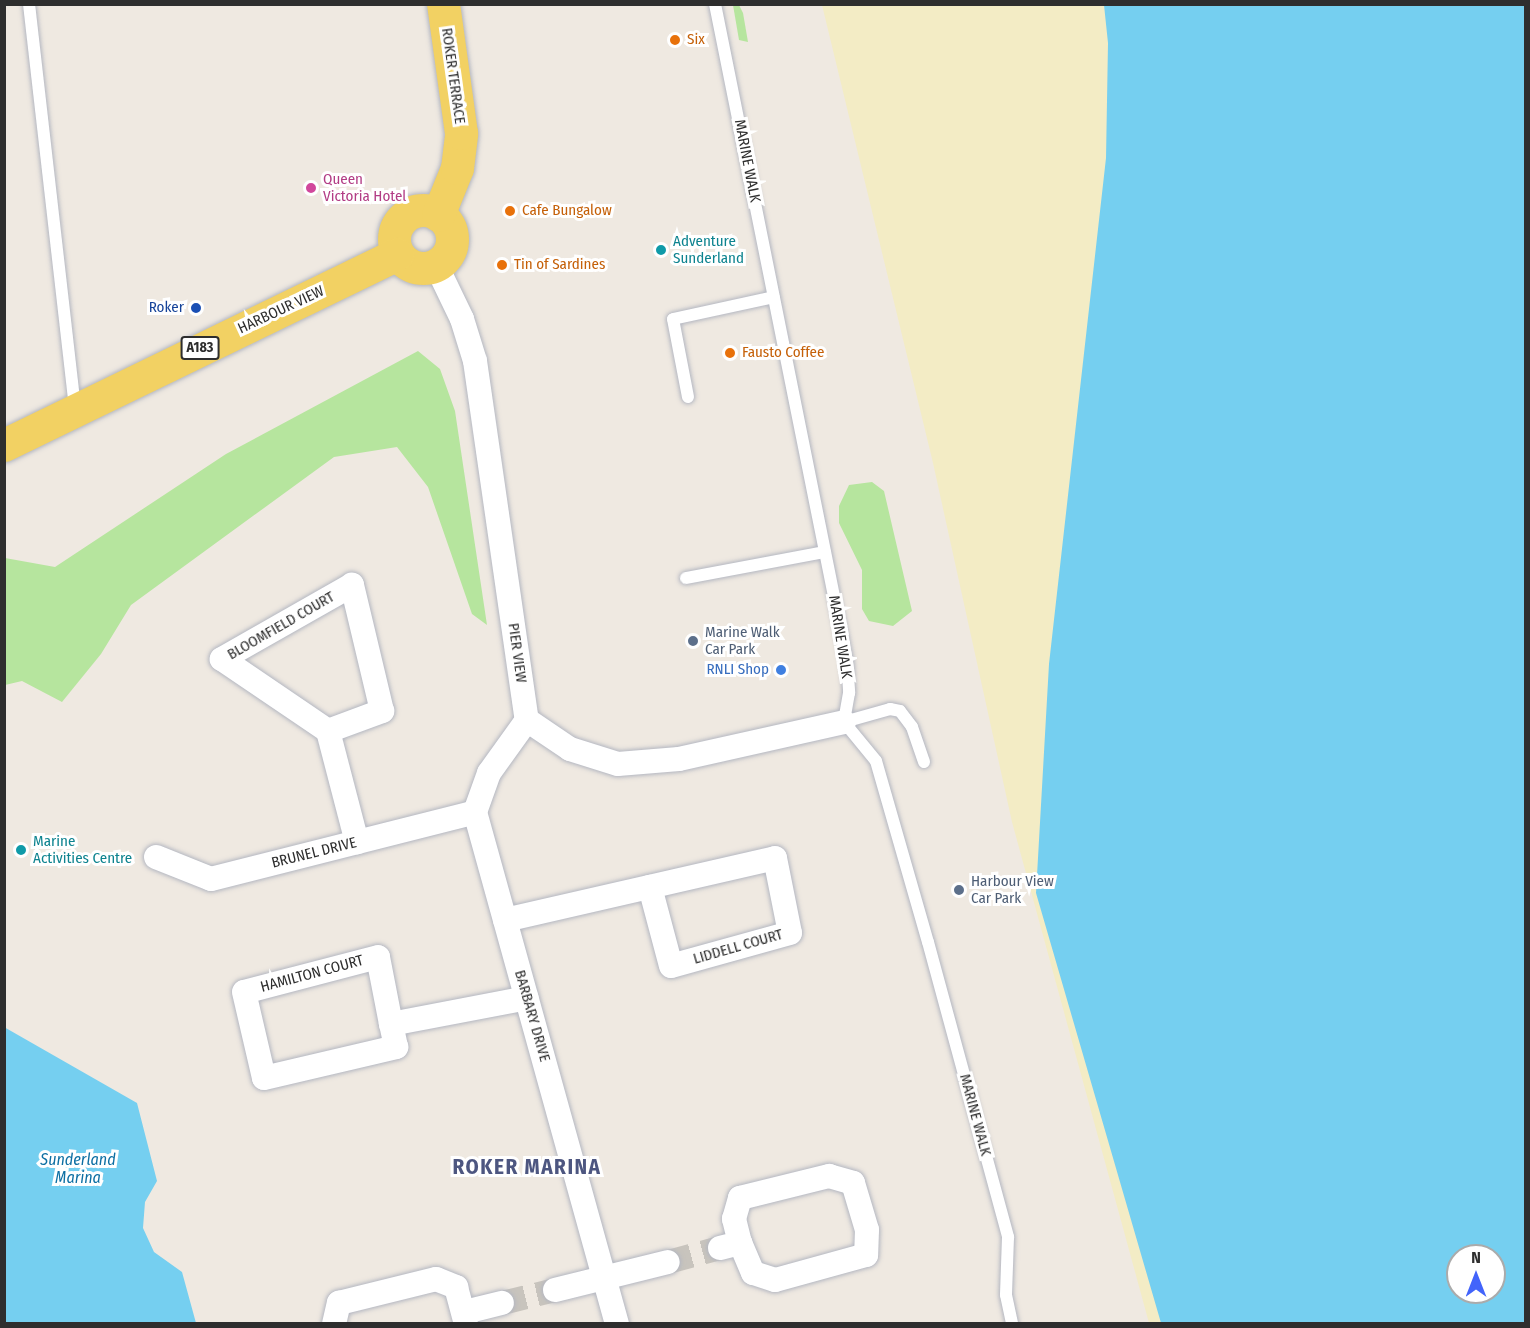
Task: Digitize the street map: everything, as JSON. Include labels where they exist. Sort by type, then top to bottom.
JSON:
[{"type":"main road","name":"ROKER TERRACE","points":[[438,215],[457,168],[461,133],[443,4]]},
{"type":"main road","points":[[419,210],[438,215],[449,228],[451,245],[436,265],[419,268],[398,254],[393,236],[402,218],[419,210]]},
{"type":"main road","name":"HARBOUR VIEW","points":[[4,445],[75,408],[398,254]]},
{"type":"street","name":"PIER VIEW","points":[[436,265],[462,319],[474,361],[527,720]]},
{"type":"street","name":"BLOOMFIELD COURT","points":[[352,585],[382,711],[328,731],[222,659],[352,585]]},
{"type":"street","points":[[474,812],[489,773],[527,720],[570,749],[618,764],[679,759],[844,722]]},
{"type":"street","points":[[328,731],[357,842]]},
{"type":"street","name":"BRUNEL DRIVE","points":[[156,857],[211,879],[474,812]]},
{"type":"street","name":"BARBARY DRIVE","points":[[474,812],[617,1323]]},
{"type":"street","name":"LIDDELL COURT","points":[[505,920],[775,858],[790,933],[670,966],[650,887]]},
{"type":"street","name":"HAMILTON COURT","points":[[378,957],[391,1024],[396,1047],[264,1077],[244,992],[378,957]]},
{"type":"street","points":[[391,1024],[527,998]]},
{"type":"street","points":[[829,1176],[853,1183],[867,1230],[866,1255],[775,1280],[753,1273],[730,1245],[740,1198],[829,1176]]},
{"type":"street","points":[[555,1290],[668,1262]]},
{"type":"street","points":[[334,1323],[339,1303],[436,1279],[456,1287],[466,1318],[502,1303]]},
{"type":"lane","points":[[29,4],[75,408]]},
{"type":"lane","name":"MARINE WALK","points":[[716,4],[847,661],[849,693],[844,722],[876,761],[928,942],[1008,1237],[1006,1295],[1012,1323]]},
{"type":"lane","points":[[688,397],[673,319],[774,297]]},
{"type":"lane","points":[[686,578],[825,552]]},
{"type":"lane","points":[[844,722],[890,709],[900,711],[912,726],[924,762]]},
{"type":"green space","points":[[733,5],[739,5],[743,13],[748,42],[739,40]]},
{"type":"green space","points":[[418,351],[440,369],[455,411],[487,625],[472,614],[428,487],[397,447],[334,457],[131,605],[101,654],[62,702],[22,681],[5,685],[5,558],[55,567],[226,454]]},
{"type":"green space","points":[[872,482],[884,491],[912,611],[893,626],[869,621],[862,609],[862,570],[839,523],[839,506],[849,485]]},
{"type":"sand","points":[[822,5],[1525,5],[1525,1323],[1149,1323],[1012,822],[933,463]]},
{"type":"water","points":[[1104,5],[1525,5],[1525,1323],[1161,1323],[1036,893],[1049,664],[1106,158],[1108,43]]},
{"type":"water","name":"Sunderland Marina","points":[[4,1027],[137,1103],[157,1181],[145,1202],[143,1228],[154,1252],[182,1272],[196,1323],[5,1323]]},
{"type":"tunnel","points":[[668,1262],[720,1248]]},
{"type":"tunnel","points":[[502,1303],[555,1290]]},
{"type":"place","name":"Six","points":[[675,40]]},
{"type":"place","name":"Queen Victoria Hotel","points":[[311,188]]},
{"type":"place","name":"Cafe Bungalow","points":[[510,211]]},
{"type":"place","name":"Adventure Sunderland","points":[[661,250]]},
{"type":"place","name":"Tin of Sardines","points":[[502,265]]},
{"type":"place","name":"Roker","points":[[196,308]]},
{"type":"place","name":"Fausto Coffee","points":[[730,353]]},
{"type":"place","name":"Marine Walk Car Park","points":[[693,641]]},
{"type":"place","name":"RNLI Shop","points":[[781,670]]},
{"type":"place","name":"Marine Activities Centre","points":[[21,850]]},
{"type":"place","name":"Harbour View Car Park","points":[[959,890]]},
{"type":"district","name":"ROKER MARINA","points":[[527,1167]]}]
